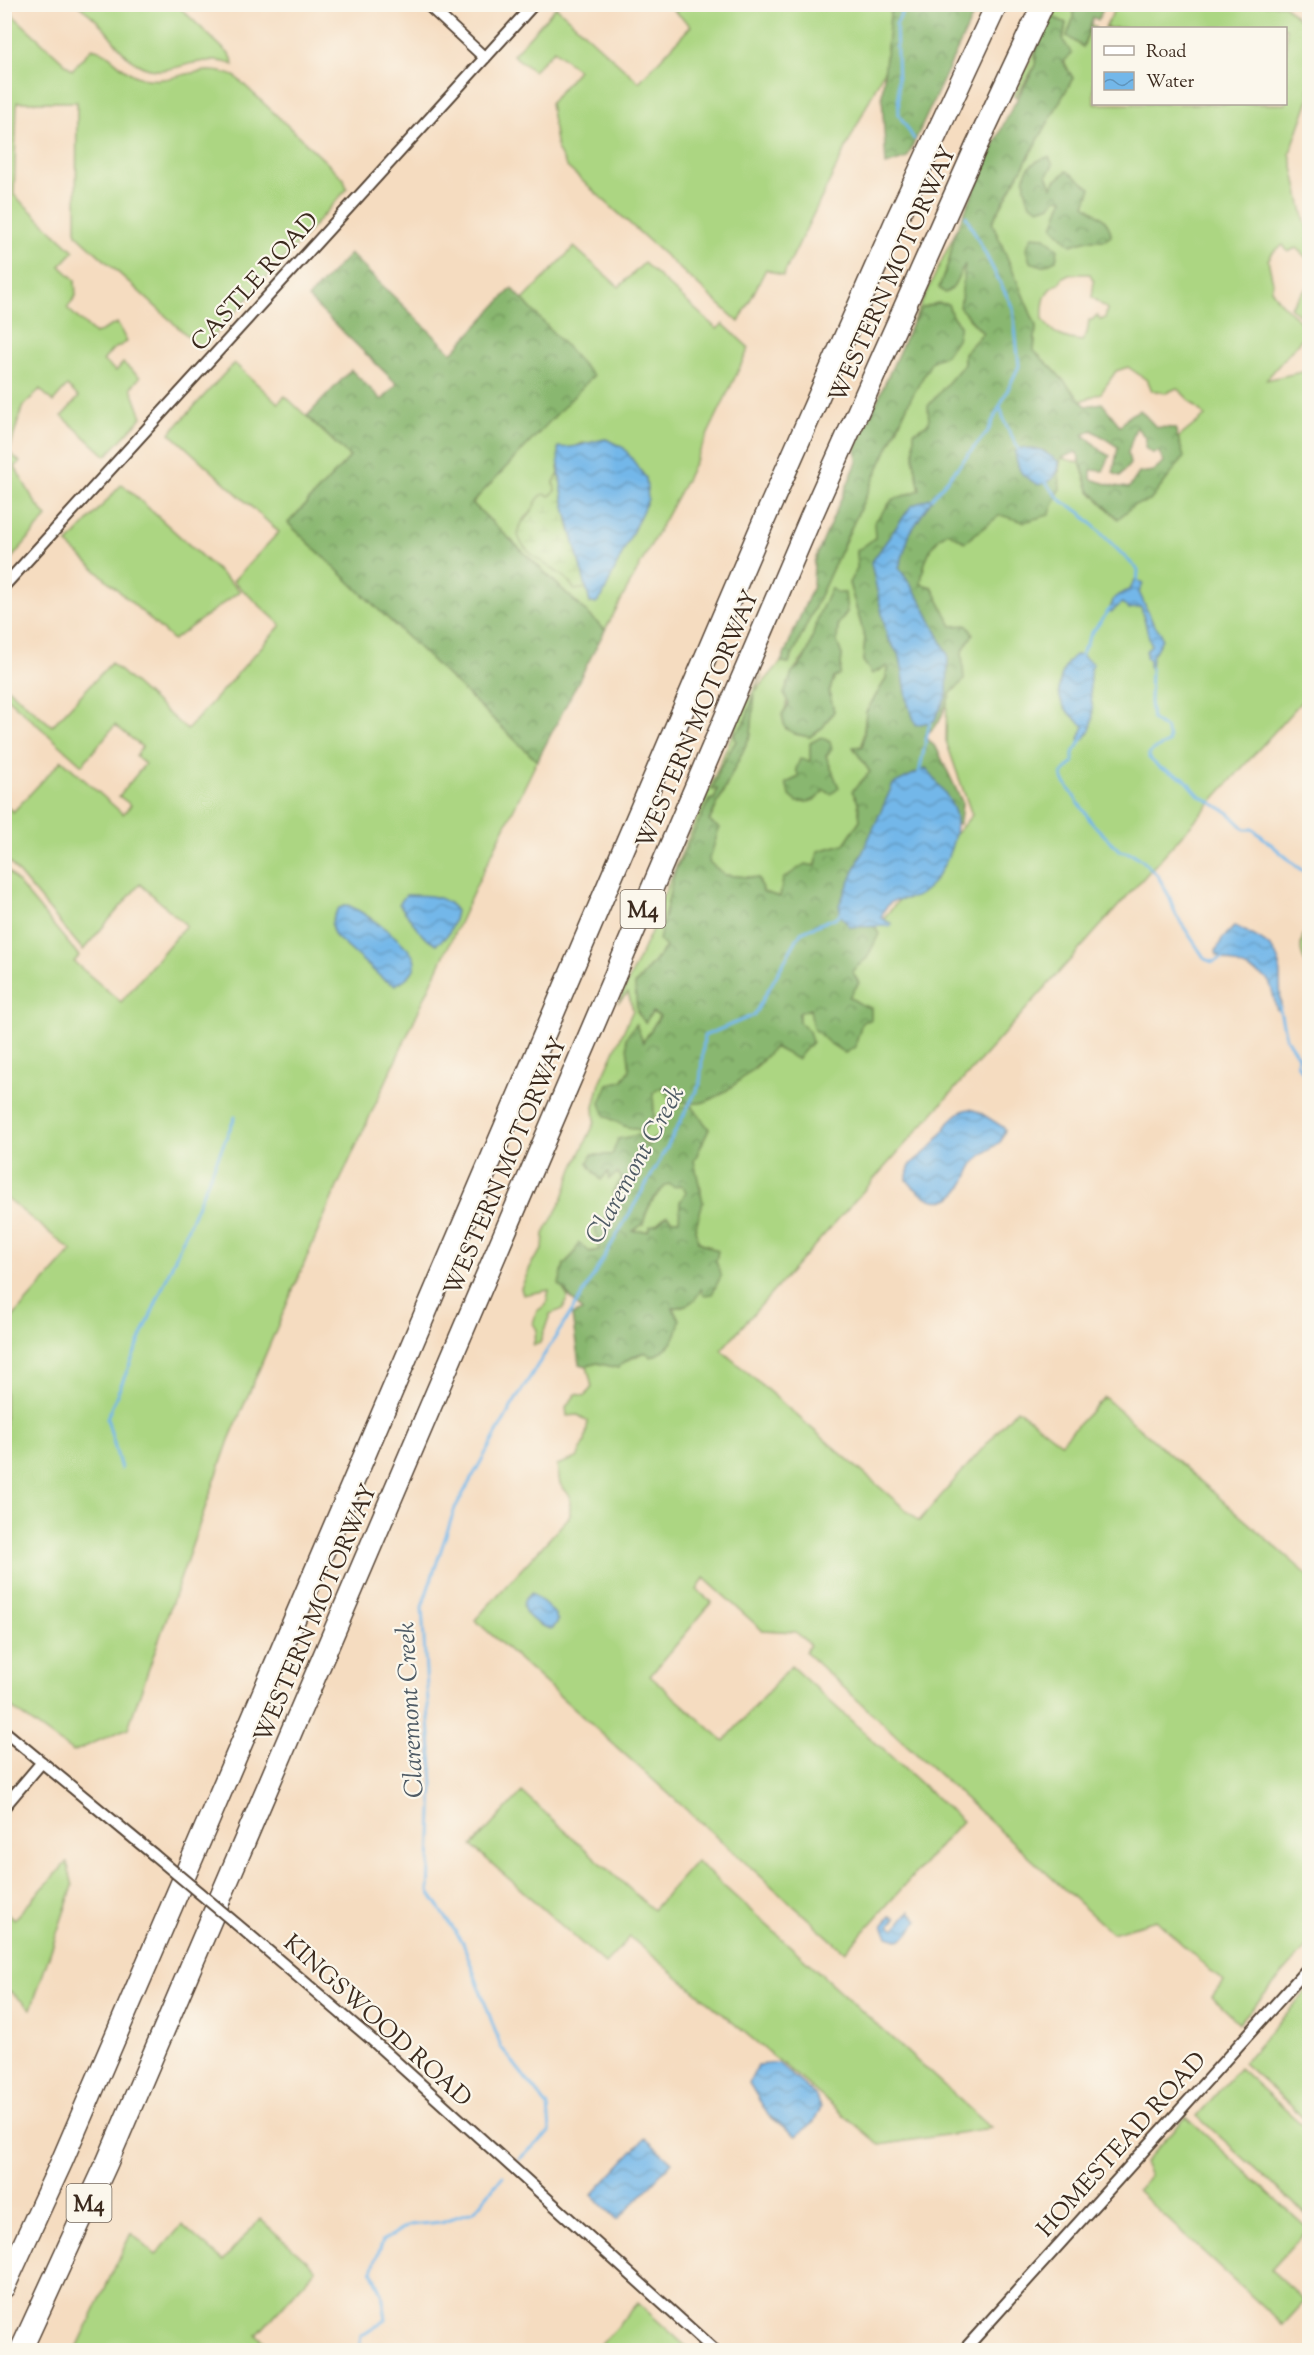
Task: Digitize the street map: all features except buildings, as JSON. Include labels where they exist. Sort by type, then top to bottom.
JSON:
[{"type":"highway","name":"WESTERN MOTORWAY","points":[[4,2287],[62,2160],[765,518],[895,223],[997,4]]},
{"type":"highway","name":"WESTERN MOTORWAY","points":[[21,2350],[106,2165],[811,517],[1043,4]]},
{"type":"street","points":[[427,4],[485,58]]},
{"type":"street","name":"CASTLE ROAD","points":[[4,586],[534,4]]},
{"type":"street","name":"KINGSWOOD ROAD","points":[[4,1731],[372,2040],[714,2350]]},
{"type":"street","points":[[4,1807],[42,1762]]},
{"type":"street","name":"HOMESTEAD ROAD","points":[[964,2350],[1310,1966]]},
{"type":"green space","points":[[78,5],[177,5],[231,56],[234,65],[221,61],[209,61],[166,69],[146,68],[126,55],[97,20]]},
{"type":"green space","points":[[668,5],[916,5],[783,276],[766,269],[739,322],[567,167],[557,149],[550,103],[578,70],[554,50],[533,71],[513,55],[556,7],[639,82],[691,26]]},
{"type":"green space","points":[[891,5],[916,5],[917,11],[922,5],[978,5],[907,158],[886,165],[882,96]]},
{"type":"green space","points":[[1058,5],[1074,5],[1073,19],[1067,36],[1083,47],[1091,26],[1094,27],[1092,105],[1287,105],[1287,27],[1106,27],[1117,5],[1284,5],[1309,29],[1309,99],[1290,153],[1305,223],[1309,228],[1309,260],[1296,248],[1288,252],[1283,245],[1273,252],[1268,260],[1273,283],[1271,289],[1279,301],[1309,330],[1266,380],[1306,371],[1309,367],[1309,693],[721,1350],[919,1521],[1017,1409],[1061,1443],[1104,1397],[1309,1576],[1309,1944],[1239,2023],[1212,1997],[1223,1982],[1156,1920],[1112,1933],[805,1652],[810,1645],[796,1632],[762,1630],[704,1578],[697,1590],[712,1602],[650,1676],[724,1741],[791,1666],[962,1821],[845,1952],[475,1620],[570,1516],[570,1496],[560,1484],[557,1465],[577,1458],[585,1442],[588,1421],[578,1415],[567,1416],[566,1407],[576,1394],[585,1396],[592,1387],[587,1366],[597,1363],[618,1368],[624,1362],[645,1352],[710,1246],[699,1242],[695,1231],[701,1189],[696,1177],[694,1161],[709,1129],[701,1120],[657,1137],[647,1148],[612,1155],[592,1155],[588,1162],[601,1179],[608,1171],[618,1172],[622,1179],[613,1191],[616,1210],[599,1250],[574,1254],[564,1264],[560,1284],[568,1297],[563,1309],[550,1314],[540,1343],[533,1346],[537,1330],[533,1323],[537,1311],[546,1305],[549,1290],[523,1295],[521,1288],[533,1261],[543,1249],[544,1234],[562,1200],[573,1169],[595,1122],[594,1107],[600,1083],[633,1010],[628,993],[618,1003],[658,917],[655,915],[743,710],[762,674],[756,691],[781,662],[789,663],[910,400],[932,361],[946,355],[960,325],[952,316],[912,323],[955,233],[949,261],[939,288],[966,261],[969,319],[983,333],[964,353],[964,364],[929,423],[914,461],[920,490],[892,500],[875,538],[857,551],[858,568],[849,583],[865,638],[863,661],[887,665],[886,679],[866,712],[862,747],[854,747],[870,772],[858,802],[860,820],[844,844],[818,851],[816,866],[780,897],[763,892],[758,878],[725,875],[708,862],[719,828],[709,822],[751,734],[754,696],[744,724],[734,734],[736,741],[720,768],[713,789],[718,789],[715,798],[709,800],[695,830],[666,947],[635,985],[645,1022],[652,1012],[660,1015],[643,1043],[627,1038],[630,1070],[622,1081],[654,1116],[653,1093],[662,1086],[755,1069],[774,1047],[809,1031],[799,1022],[799,1013],[806,1008],[972,815],[946,741],[947,695],[899,568],[994,439],[1080,463],[1089,490],[1118,518],[1183,457],[1178,438],[1205,416],[1177,388],[1166,393],[1152,391],[1148,381],[1128,367],[1116,371],[1101,393],[1081,401],[1034,351],[1036,326],[992,222],[1073,78],[1065,64],[1062,52],[1066,23],[1052,17]],"holes":[[[1069,274],[1090,274],[1094,282],[1092,297],[1107,309],[1105,318],[1101,320],[1097,315],[1089,320],[1087,333],[1082,341],[1070,339],[1050,329],[1043,319],[1047,293]],[[831,588],[837,593],[847,612],[838,624],[837,642],[842,655],[840,674],[834,678],[829,692],[834,711],[823,727],[810,737],[795,734],[782,715],[787,704],[792,674],[808,651]],[[810,749],[826,756],[839,788],[824,790],[786,784],[799,777],[811,761]]]},
{"type":"green space","points":[[1074,5],[1105,5],[1098,20],[1093,17],[1083,47],[1067,36],[1073,19]]},
{"type":"green space","points":[[5,8],[72,70],[92,48],[105,53],[139,77],[162,79],[210,71],[223,72],[236,77],[344,179],[347,189],[202,349],[76,234],[77,102],[17,102],[14,195],[74,251],[60,266],[75,280],[76,296],[67,308],[95,334],[117,323],[127,342],[112,350],[103,361],[116,371],[123,363],[140,377],[131,388],[142,417],[106,456],[62,416],[79,397],[67,386],[53,402],[40,389],[22,408],[9,452],[20,462],[15,467],[35,502],[47,517],[5,566]]},
{"type":"green space","points":[[1052,17],[1066,23],[1063,40],[1072,54],[1063,62],[1073,78],[992,222],[1036,326],[1034,351],[1086,406],[1102,403],[1120,426],[1130,415],[1140,410],[1156,427],[1175,428],[1184,457],[1150,501],[1134,505],[1118,519],[1089,490],[1077,452],[1061,458],[1060,489],[1049,515],[1024,522],[1000,515],[965,542],[948,532],[941,536],[925,561],[921,584],[932,587],[952,626],[967,625],[973,634],[962,652],[964,680],[951,693],[939,722],[925,736],[937,749],[962,802],[960,824],[944,821],[873,923],[879,934],[867,958],[852,971],[859,983],[849,997],[871,1008],[871,1020],[862,1022],[855,1047],[845,1053],[829,1043],[813,1028],[810,1009],[799,1013],[799,1022],[809,1031],[812,1042],[797,1059],[774,1047],[750,1072],[729,1089],[708,1101],[699,1103],[671,1101],[662,1087],[653,1093],[654,1116],[643,1131],[624,1126],[605,1116],[600,1103],[608,1084],[622,1081],[630,1070],[626,1038],[636,1024],[643,1042],[660,1016],[652,1012],[645,1023],[637,1011],[635,985],[666,947],[659,940],[674,874],[709,800],[715,798],[717,789],[712,790],[720,768],[736,741],[734,734],[744,724],[755,693],[751,734],[709,821],[719,828],[709,862],[725,875],[758,878],[763,892],[780,897],[783,879],[805,864],[816,866],[818,851],[844,844],[860,820],[858,802],[852,791],[870,772],[853,747],[863,746],[866,712],[886,679],[887,666],[872,674],[863,661],[865,638],[849,583],[857,568],[857,551],[875,538],[874,523],[892,500],[920,490],[914,461],[914,432],[929,423],[928,406],[964,364],[964,353],[983,333],[960,308],[965,264],[952,289],[945,293],[939,288],[949,261],[955,233],[1006,119],[1035,67],[1037,46]],"holes":[[[1136,427],[1146,438],[1145,448],[1152,453],[1159,452],[1164,462],[1154,471],[1139,473],[1129,488],[1091,479],[1091,470],[1103,471],[1110,456],[1083,435],[1092,430],[1118,447],[1113,473],[1120,476],[1130,464],[1128,452]]]},
{"type":"green space","points":[[1037,46],[1035,66],[1016,97],[1014,95]]},
{"type":"green space","points":[[1049,157],[1053,165],[1047,175],[1052,187],[1055,181],[1067,171],[1091,188],[1085,205],[1106,222],[1111,236],[1105,240],[1088,240],[1071,245],[1053,227],[1063,199],[1057,198],[1051,205],[1039,209],[1030,204],[1025,188],[1025,174],[1033,164]]},
{"type":"green space","points":[[1032,236],[1045,237],[1058,249],[1056,260],[1043,266],[1030,262],[1026,249]]},
{"type":"green space","points":[[574,247],[619,287],[644,263],[717,329],[723,324],[749,348],[686,480],[605,630],[472,503],[592,376],[523,300]],"holes":[[[583,443],[634,463],[646,478],[590,603],[587,588],[575,589],[565,577],[533,555],[523,520],[555,491],[554,482],[559,474],[558,467],[570,449]]]},
{"type":"green space","points":[[350,254],[452,353],[512,288],[593,376],[472,503],[605,630],[537,761],[288,523],[350,457],[307,416],[351,370],[382,400],[397,384],[308,298]]},
{"type":"green space","points":[[1309,286],[1310,323],[1308,323],[1290,307]]},
{"type":"green space","points":[[937,303],[948,304],[952,316],[960,325],[957,339],[946,355],[932,361],[910,400],[789,663],[781,662],[813,586],[814,562],[857,462],[856,448],[912,323],[922,308]]},
{"type":"green space","points":[[234,363],[278,403],[285,396],[350,457],[288,523],[537,761],[478,882],[333,1196],[229,1440],[128,1728],[73,1752],[5,1703],[5,1326],[72,1251],[5,1197],[4,866],[79,956],[74,962],[121,1002],[186,925],[140,884],[83,950],[5,857],[5,805],[13,812],[62,760],[123,814],[131,805],[119,796],[145,764],[136,756],[142,747],[115,725],[82,765],[5,696],[5,686],[52,726],[111,663],[187,730],[281,625],[233,581],[279,532],[170,433]]},
{"type":"green space","points":[[559,474],[570,530],[587,588],[575,590],[565,577],[528,551],[519,538],[518,531],[521,524],[541,496],[544,494],[550,496],[555,491],[554,482]]},
{"type":"green space","points":[[122,484],[240,591],[173,640],[67,544]]},
{"type":"green space","points":[[831,588],[837,593],[845,593],[847,612],[838,624],[837,642],[842,655],[840,674],[834,678],[829,692],[834,711],[823,727],[810,737],[795,734],[785,728],[782,715],[789,704],[784,694],[792,673],[803,661],[809,648],[819,614]]},
{"type":"green space","points":[[821,737],[830,742],[832,749],[826,756],[839,788],[831,794],[824,790],[819,797],[813,800],[797,802],[789,795],[786,783],[799,777],[796,769],[800,759],[810,761],[810,743]]},
{"type":"green space","points":[[1309,924],[1309,967],[1301,952],[1301,946]]},
{"type":"green space","points":[[692,1106],[709,1129],[694,1161],[703,1202],[695,1230],[699,1242],[718,1251],[716,1261],[721,1276],[712,1294],[704,1295],[701,1289],[690,1303],[672,1308],[680,1319],[675,1338],[668,1347],[651,1357],[645,1352],[627,1360],[618,1368],[597,1363],[587,1366],[579,1364],[572,1315],[582,1311],[559,1284],[564,1264],[574,1254],[579,1243],[590,1252],[599,1250],[595,1227],[616,1210],[613,1191],[622,1179],[618,1173],[609,1179],[608,1172],[601,1180],[588,1162],[592,1155],[612,1155],[618,1139],[639,1135],[647,1147],[651,1140],[661,1135],[662,1114],[673,1107]],"holes":[[[668,1184],[674,1187],[682,1185],[686,1192],[680,1202],[679,1220],[672,1220],[667,1215],[657,1224],[650,1226],[648,1231],[633,1231],[643,1224],[649,1207],[659,1192]]]},
{"type":"green space","points":[[668,1184],[682,1185],[686,1192],[680,1202],[680,1220],[672,1220],[667,1215],[648,1231],[632,1231],[643,1224],[652,1202]]},
{"type":"green space","points":[[522,1792],[653,1910],[696,1861],[991,2128],[880,2145],[630,1937],[605,1964],[472,1846]]},
{"type":"green space","points":[[67,1862],[73,1886],[31,2009],[10,1991],[5,1997],[5,1911],[14,1919]]},
{"type":"green space","points":[[1309,1988],[1309,2122],[1243,2063]]},
{"type":"green space","points":[[1239,2068],[1309,2131],[1309,2217],[1197,2116]]},
{"type":"green space","points":[[1186,2117],[1308,2229],[1271,2270],[1305,2301],[1283,2325],[1137,2191],[1150,2176],[1144,2163]]},
{"type":"green space","points":[[260,2219],[316,2269],[257,2335],[274,2350],[76,2350],[131,2233],[156,2255],[182,2225],[223,2261]]},
{"type":"green space","points":[[638,2303],[690,2350],[596,2350]]},
{"type":"water","points":[[606,439],[624,448],[646,478],[648,499],[602,597],[596,603],[590,603],[561,487],[558,447],[576,446]]},
{"type":"water","points":[[1022,448],[1041,450],[1059,462],[1058,471],[1054,477],[1039,485],[1024,476],[1017,464],[1015,452]]},
{"type":"water","points":[[934,496],[910,533],[899,568],[920,599],[948,655],[947,695],[934,721],[916,725],[908,704],[900,657],[887,637],[871,563],[911,506]]},
{"type":"water","points":[[1135,580],[1143,584],[1139,592],[1153,623],[1161,633],[1162,639],[1152,657],[1151,671],[1146,651],[1151,645],[1141,607],[1129,609],[1122,603],[1111,612],[1109,611],[1114,598],[1130,589]]},
{"type":"water","points":[[1075,655],[1081,655],[1093,664],[1090,674],[1092,722],[1090,731],[1084,739],[1079,739],[1084,726],[1066,710],[1059,691],[1063,671]]},
{"type":"water","points":[[926,768],[945,793],[955,814],[956,829],[946,861],[935,880],[921,894],[889,904],[881,918],[892,924],[890,926],[850,927],[841,916],[839,905],[893,784]]},
{"type":"water","points":[[406,895],[440,898],[451,905],[456,911],[454,922],[445,938],[436,944],[423,936],[399,904]]},
{"type":"water","points":[[348,905],[365,914],[406,947],[412,955],[415,966],[405,979],[395,985],[383,979],[336,937],[332,929],[333,919],[339,908]]},
{"type":"water","points":[[1235,926],[1264,942],[1277,956],[1281,1007],[1277,1010],[1269,982],[1266,979],[1217,955],[1216,951],[1222,939]]},
{"type":"water","points":[[970,1109],[1003,1127],[1005,1130],[1001,1141],[977,1160],[964,1183],[950,1198],[936,1200],[928,1198],[907,1180],[910,1166],[929,1150],[957,1114]]},
{"type":"water","points":[[532,1593],[554,1613],[558,1621],[553,1629],[533,1621],[524,1610],[523,1604]]},
{"type":"water","points":[[910,1911],[918,1920],[909,1933],[900,1940],[888,1936],[883,1926],[890,1916],[896,1918],[890,1925],[895,1929]]},
{"type":"water","points":[[778,2063],[816,2096],[821,2107],[814,2122],[796,2136],[768,2115],[749,2083],[758,2065]]},
{"type":"water","points":[[645,2138],[672,2162],[618,2220],[592,2195]]},
{"type":"waterway","name":"Claremont Creek","points":[[906,4],[896,25],[899,115],[914,139]]},
{"type":"waterway","name":"Claremont Creek","points":[[932,498],[988,431],[1019,366],[1013,308],[966,216]]},
{"type":"waterway","points":[[1000,406],[1005,423],[1020,452]]},
{"type":"waterway","points":[[1043,480],[1062,501],[1080,512],[1138,570],[1137,585]]},
{"type":"waterway","points":[[1080,657],[1091,634],[1110,609]]},
{"type":"waterway","points":[[1151,668],[1152,719],[1166,729],[1169,738],[1168,743],[1153,750],[1149,758],[1160,768],[1184,778],[1199,795],[1229,813],[1245,829],[1253,829],[1300,869],[1310,873]]},
{"type":"waterway","name":"Claremont Creek","points":[[919,773],[930,721]]},
{"type":"waterway","points":[[1084,736],[1073,753],[1073,763],[1062,774],[1063,780],[1092,823],[1120,851],[1133,854],[1158,876],[1176,915],[1205,959],[1213,962],[1224,957]]},
{"type":"waterway","name":"Claremont Creek","points":[[519,2159],[550,2132],[548,2107],[501,2047],[463,1943],[429,1892],[433,1785],[422,1607],[455,1508],[513,1404],[584,1292],[658,1164],[700,1084],[704,1036],[754,1015],[801,932],[839,916],[842,912]]},
{"type":"waterway","points":[[1279,1006],[1286,1038],[1298,1056],[1297,1064],[1307,1077],[1307,1089],[1310,1095]]},
{"type":"waterway","points":[[121,1469],[107,1418],[235,1117]]},
{"type":"waterway","name":"Claremont Creek","points":[[359,2350],[361,2336],[386,2320],[382,2293],[372,2270],[383,2240],[410,2225],[441,2222],[474,2211],[503,2176]]}]
